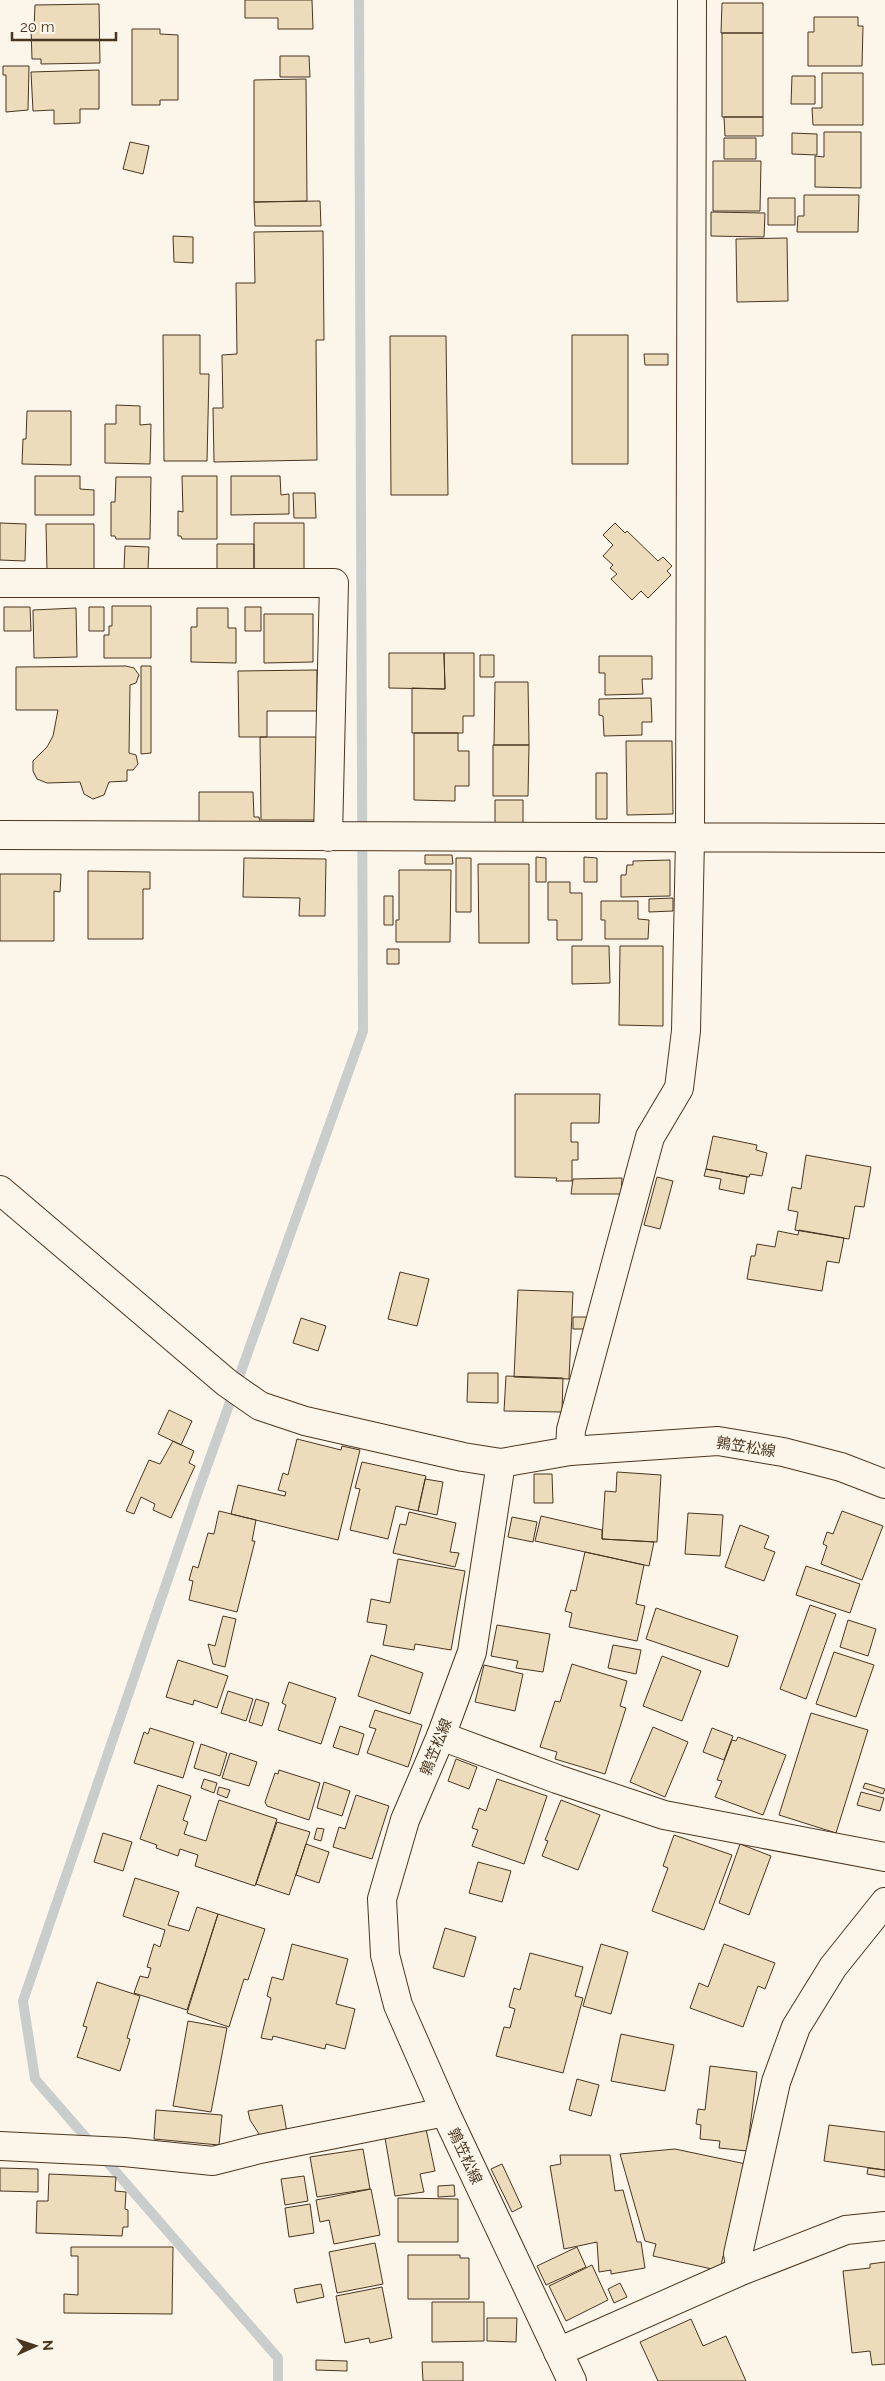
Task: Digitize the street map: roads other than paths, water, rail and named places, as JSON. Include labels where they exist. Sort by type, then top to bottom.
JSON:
[{"type":"street","points":[[570,1451],[571,1430],[650,1136],[679,1088],[686,1031],[690,839],[692,0]]},
{"type":"street","points":[[0,583],[334,583],[328,837]]},
{"type":"street","points":[[0,835],[690,839],[885,838]]},
{"type":"street","points":[[0,1190],[227,1383],[260,1406],[305,1421],[463,1457],[501,1463]]},
{"type":"street","name":"鶉笠松線","points":[[572,2381],[445,2112],[398,2005],[385,1955],[382,1899],[405,1820],[442,1736],[472,1652],[501,1463],[570,1451],[718,1441],[783,1452],[841,1467],[885,1484]]},
{"type":"street","points":[[442,1736],[557,1779],[664,1815],[885,1857]]},
{"type":"street","points":[[741,2271],[738,2254],[776,2082],[796,2027],[833,1967],[885,1902]]},
{"type":"street","points":[[0,2146],[89,2152],[124,2152],[213,2161],[260,2149],[445,2112]]},
{"type":"street","points":[[558,2352],[741,2271],[846,2230],[885,2226]]},
{"type":"waterway","points":[[278,2381],[278,2358],[35,2079],[23,2001],[196,1497],[363,1031],[359,0]]}]
